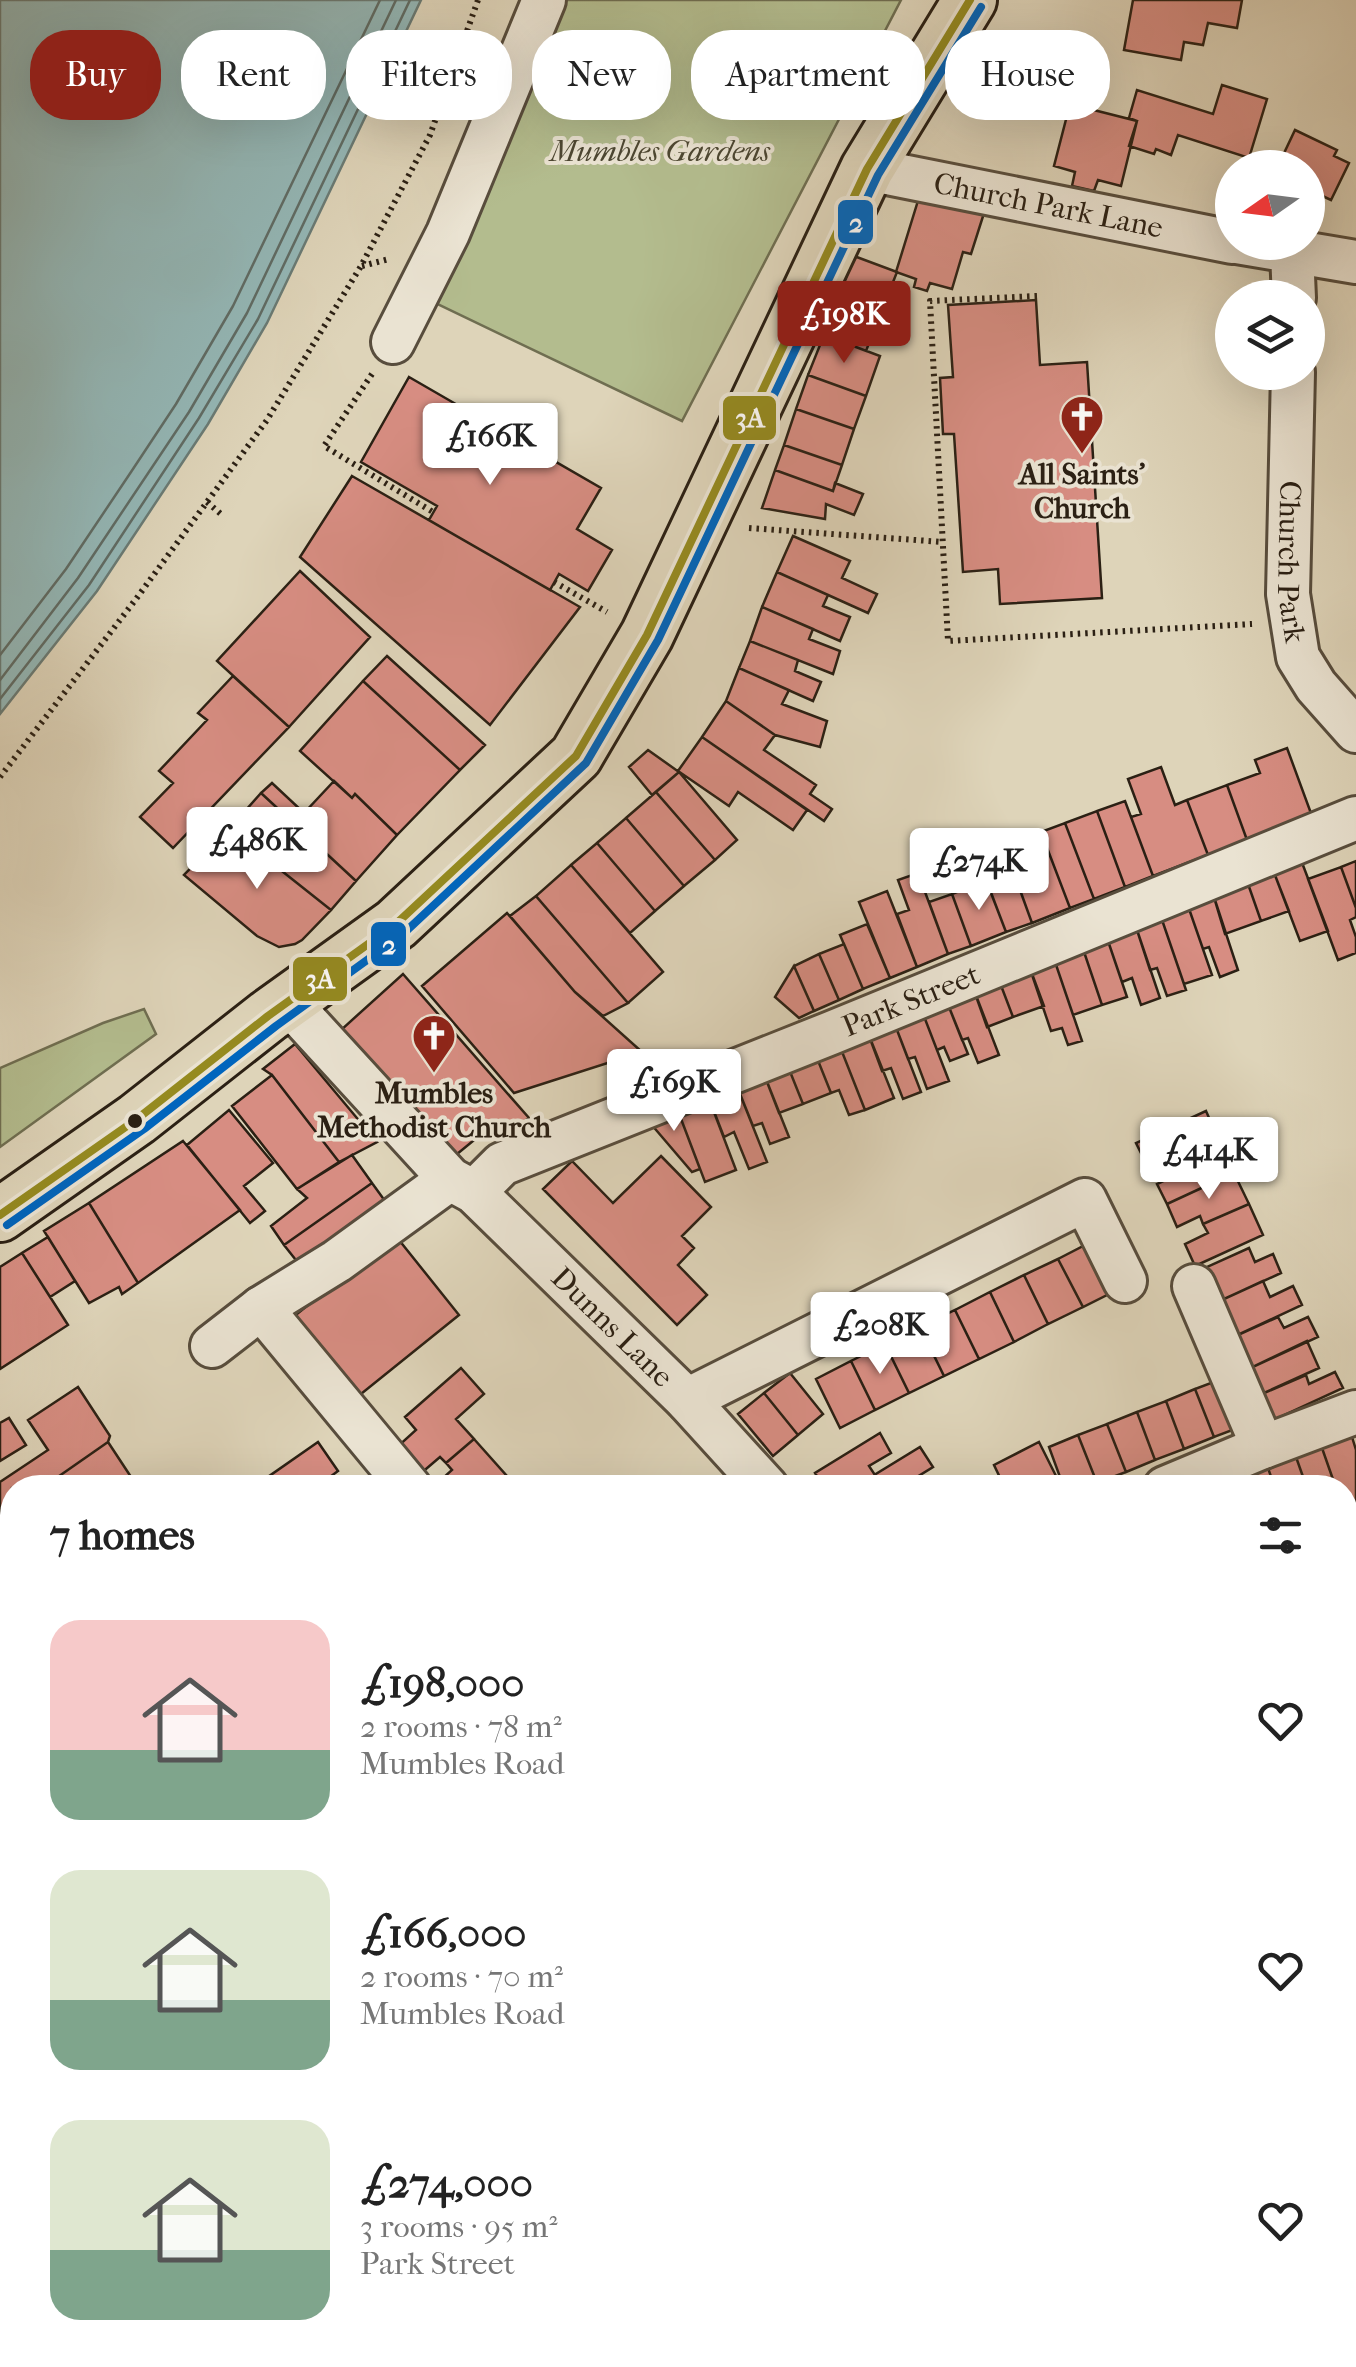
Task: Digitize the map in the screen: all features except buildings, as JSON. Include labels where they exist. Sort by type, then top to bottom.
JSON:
[{"type":"main road","points":[[0,1215],[396,924],[576,756],[647,634],[867,169],[970,0]]},
{"type":"street","points":[[393,342],[448,232],[544,0]]},
{"type":"street","name":"Church Park Lane","points":[[867,169],[1215,238]]},
{"type":"street","name":"Church Park Lane","points":[[1325,258],[1356,262]]},
{"type":"street","name":"Church Park","points":[[1292,390],[1288,594],[1298,657],[1316,686],[1356,731]]},
{"type":"street","name":"Park Street","points":[[462,1186],[502,1164],[831,1034],[1356,818]]},
{"type":"street","name":"Dunns Lane","points":[[287,1002],[462,1186],[687,1400],[755,1475]]},
{"type":"street","points":[[212,1346],[261,1308],[462,1186]]},
{"type":"street","points":[[687,1400],[1085,1200],[1126,1281]]},
{"type":"street","points":[[1194,1286],[1263,1447]]},
{"type":"street","points":[[261,1308],[399,1475]]},
{"type":"street","points":[[1196,1475],[1356,1412]]},
{"type":"path","points":[[0,777],[267,420],[361,266],[430,134],[478,0]]},
{"type":"path","points":[[1037,296],[930,302],[948,640],[1293,622]]},
{"type":"path","points":[[393,342],[324,446],[433,512]]},
{"type":"path","points":[[208,502],[222,515]]},
{"type":"path","points":[[698,525],[943,542]]},
{"type":"path","points":[[554,582],[647,634]]},
{"type":"green space","name":"Mumbles Gardens","points":[[566,0],[901,0],[885,30],[691,30],[691,120],[839,120],[682,421],[431,301],[532,82],[532,120],[671,120],[671,30],[554,30]]},
{"type":"green space","points":[[144,1009],[156,1034],[0,1147],[0,1068]]},
{"type":"water","points":[[0,0],[421,0],[407,30],[346,30],[346,120],[364,120],[267,323],[208,424],[97,591],[0,714]]},
{"type":"transit line","name":"3A","points":[[0,1215],[137,1119],[268,1016],[396,924],[576,756],[647,635],[867,169],[970,0]]},
{"type":"transit line","name":"2","points":[[7,1225],[144,1129],[403,934],[586,763],[658,640],[878,175],[981,7]]},
{"type":"place","name":"All Saints' Church","points":[[1082,455]]},
{"type":"place","name":"Mumbles Methodist Church","points":[[434,1074]]}]
